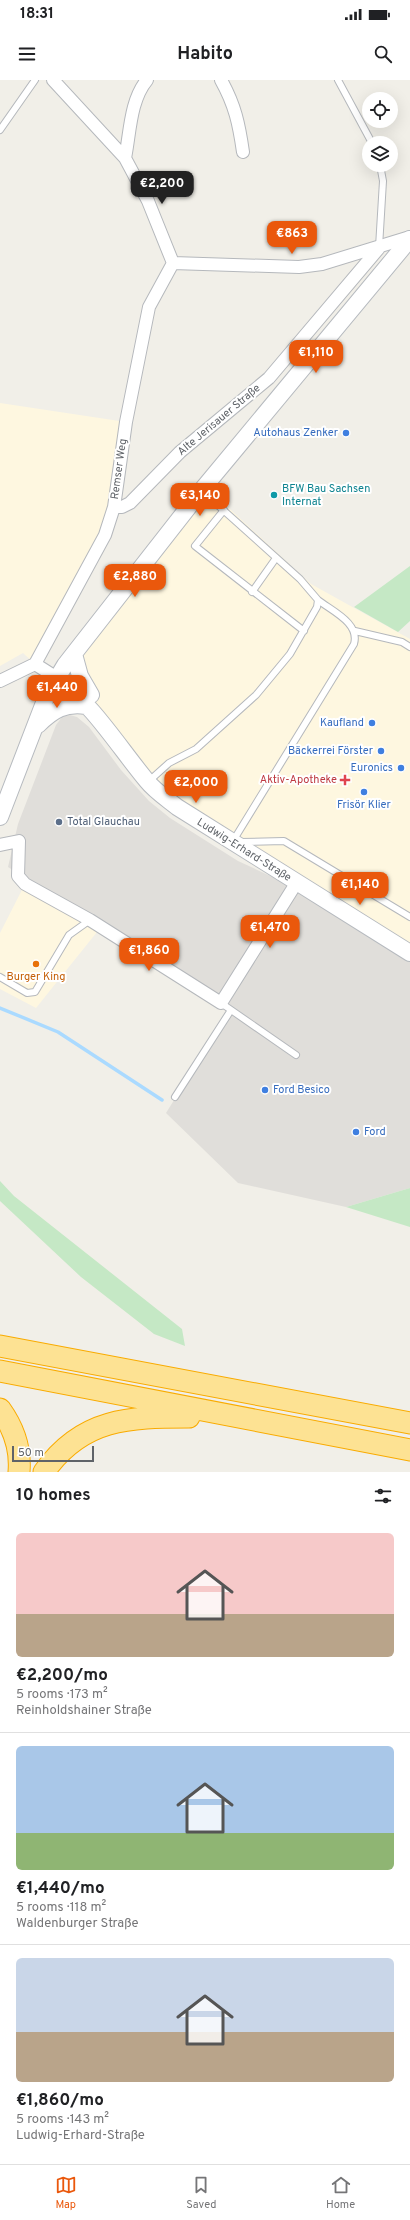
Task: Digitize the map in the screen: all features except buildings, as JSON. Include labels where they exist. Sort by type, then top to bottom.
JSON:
[{"type":"highway","points":[[0,1346],[410,1423]]},
{"type":"highway","points":[[0,1371],[410,1450]]},
{"type":"highway","points":[[0,1409],[14,1435],[19,1456],[19,1472]]},
{"type":"highway","points":[[44,1472],[71,1444],[92,1431],[116,1422],[141,1417],[234,1417]]},
{"type":"street","points":[[53,80],[125,158],[148,201],[173,263],[299,267],[322,264],[410,238]]},
{"type":"street","points":[[125,158],[136,102],[141,87],[147,80]]},
{"type":"street","points":[[221,80],[232,101],[238,117],[243,152]]},
{"type":"street","points":[[0,817],[34,729],[59,675],[202,491],[410,238]]},
{"type":"street","name":"Alte Jerisauer Straße","points":[[114,507],[122,507],[130,503],[180,452],[269,378],[379,248]]},
{"type":"street","name":"Remser Weg","points":[[35,664],[105,535],[114,507],[126,422],[149,307],[173,263]]},
{"type":"street","points":[[34,729],[55,710],[88,701],[74,654]]},
{"type":"street","points":[[0,681],[35,664],[59,675]]},
{"type":"street","name":"Ludwig-Erhard-Straße","points":[[59,675],[88,701],[148,782],[186,814],[410,953]]},
{"type":"street","points":[[0,845],[19,841],[18,876],[25,884],[90,920],[226,1006]]},
{"type":"street","name":"Ludwig-Erhard-Straße","points":[[226,1006],[297,882]]},
{"type":"lane","points":[[0,130],[35,80]]},
{"type":"lane","points":[[338,80],[368,136]]},
{"type":"lane","points":[[379,248],[383,181],[381,172]]},
{"type":"lane","points":[[202,491],[300,579],[318,600],[352,626],[355,631],[354,644],[232,842]]},
{"type":"lane","points":[[224,510],[195,546],[252,592],[304,631]]},
{"type":"lane","points":[[252,592],[276,558]]},
{"type":"lane","points":[[148,782],[169,763],[196,749],[256,695],[290,654],[315,613],[318,600]]},
{"type":"lane","points":[[355,631],[402,642],[410,647]]},
{"type":"lane","points":[[232,842],[284,841],[410,917]]},
{"type":"lane","points":[[0,977],[27,993],[35,992],[69,935],[90,920]]},
{"type":"lane","points":[[175,1097],[226,1006],[296,1055]]},
{"type":"shaded area","points":[[0,403],[126,422],[114,507],[35,664],[23,653],[0,666]]},
{"type":"shaded area","points":[[205,486],[311,584],[410,639],[410,948],[186,814],[110,730],[94,700],[86,690],[68,676],[57,678]]},
{"type":"shaded area","points":[[70,715],[77,717],[89,727],[121,770],[149,801],[170,818],[238,861],[279,880],[410,957],[410,1188],[346,1207],[238,1183],[166,1113],[231,1009],[8,867],[18,824],[56,725],[62,717]]},
{"type":"shaded area","points":[[25,884],[101,927],[36,1008],[0,989],[0,933]]},
{"type":"green space","points":[[410,566],[410,621],[398,632],[354,607]]},
{"type":"green space","points":[[0,1181],[14,1196],[182,1329],[185,1346],[154,1334],[81,1277],[0,1201]]},
{"type":"green space","points":[[410,1188],[410,1227],[346,1207]]},
{"type":"waterway","points":[[0,1008],[58,1032],[162,1100]]},
{"type":"place","name":"Autohaus Zenker","points":[[346,433]]},
{"type":"place","name":"BFW Bau Sachsen Internat","points":[[274,495]]},
{"type":"place","name":"Kaufland","points":[[372,723]]},
{"type":"place","name":"Bäckerrei Förster","points":[[381,751]]},
{"type":"place","name":"Euronics","points":[[401,768]]},
{"type":"place","name":"Aktiv-Apotheke","points":[[345,780]]},
{"type":"place","name":"Frisör Klier","points":[[364,792]]},
{"type":"place","name":"Total Glauchau","points":[[59,822]]},
{"type":"place","name":"Burger King","points":[[36,964]]},
{"type":"place","name":"Ford Besico","points":[[265,1090]]},
{"type":"place","name":"Ford","points":[[356,1132]]}]
